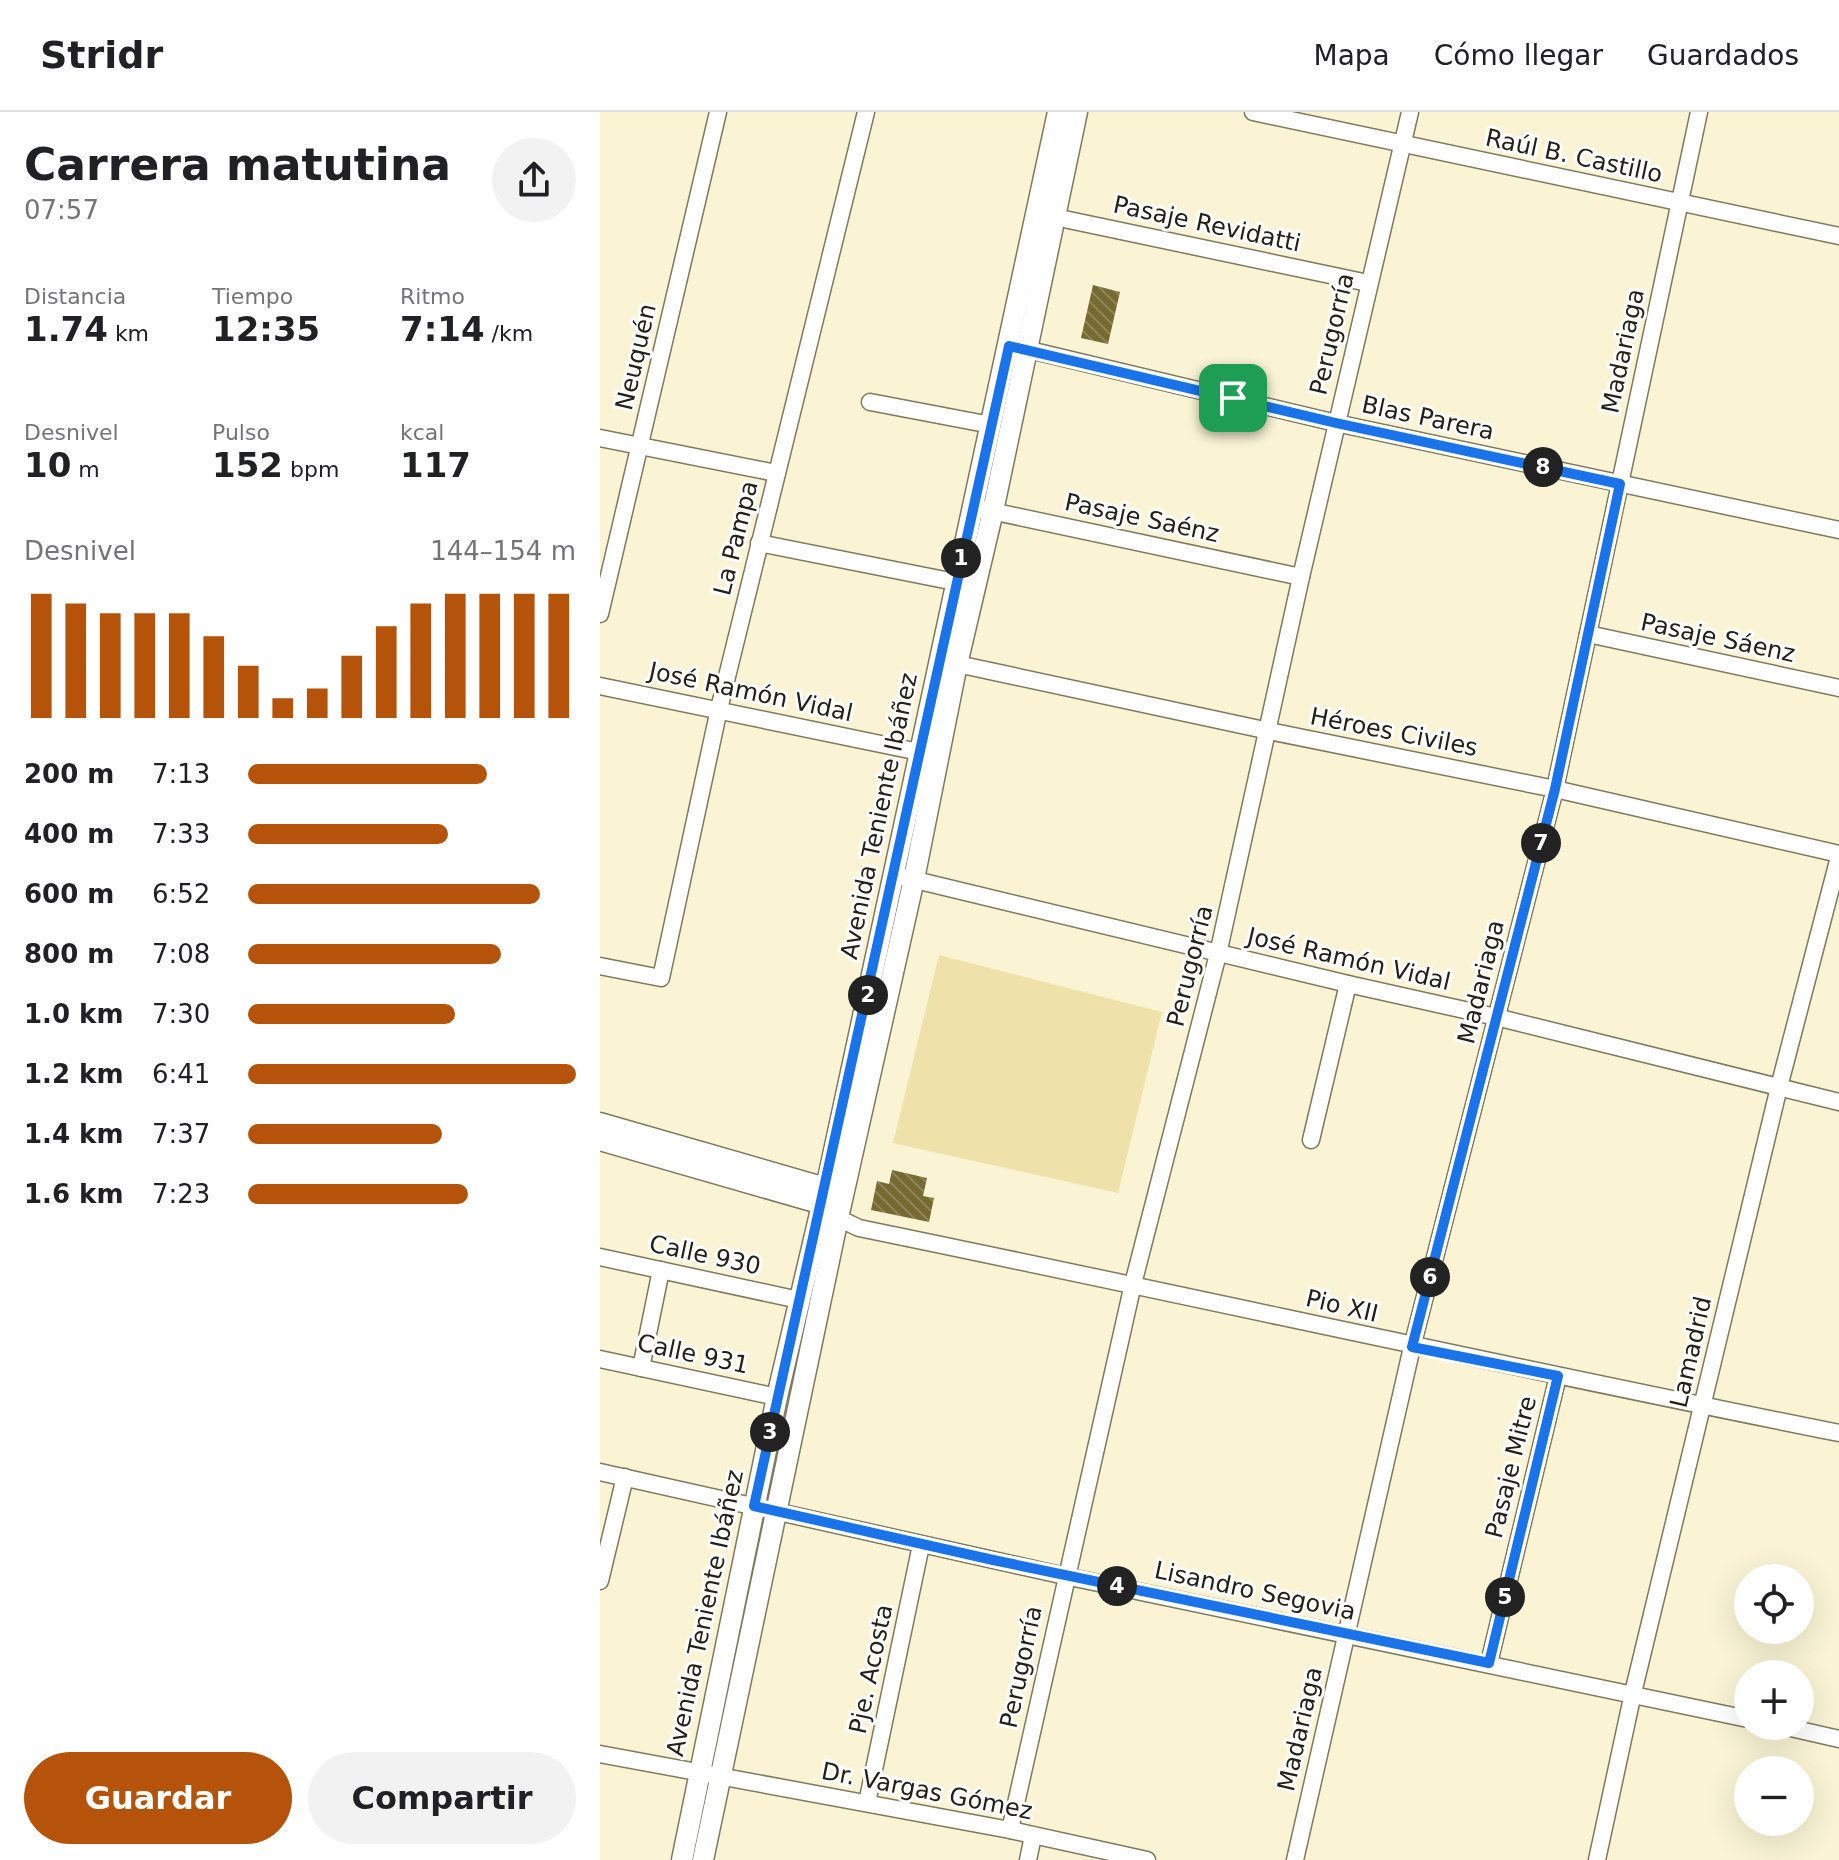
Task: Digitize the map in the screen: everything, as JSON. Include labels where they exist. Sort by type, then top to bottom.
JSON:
[{"type":"main road","name":"Avenida Teniente Ibáñez","points":[[682,1860],[777,1397],[799,1300],[831,1195],[904,877],[947,662],[1018,348],[1045,214],[1058,112]]},
{"type":"main road","name":"Avenida Teniente Ibáñez","points":[[1045,214],[1077,112]]},
{"type":"main road","name":"Avenida Teniente Ibáñez","points":[[947,662],[955,582],[983,509],[991,425],[1018,348]]},
{"type":"main road","points":[[600,1123],[831,1195]]},
{"type":"main road","points":[[600,1140],[831,1195]]},
{"type":"main road","name":"Avenida Teniente Ibáñez","points":[[703,1860],[838,1218],[831,1195]]},
{"type":"street","name":"Neuquén","points":[[600,614],[718,112]]},
{"type":"street","name":"La Pampa","points":[[600,966],[661,978],[719,709],[866,112]]},
{"type":"street","name":"Raúl B. Castillo","points":[[1253,112],[1839,236]]},
{"type":"street","name":"Perugorría","points":[[1010,1830],[1065,1576],[1133,1284],[1218,954],[1336,423],[1410,112]]},
{"type":"street","name":"Madariaga","points":[[1295,1860],[1412,1347],[1555,789],[1699,112]]},
{"type":"street","name":"Pasaje Revidatti","points":[[1045,214],[1368,283]]},
{"type":"street","name":"Blas Parera","points":[[1018,348],[1336,423],[1839,530]]},
{"type":"street","points":[[870,402],[991,425]]},
{"type":"street","points":[[600,438],[776,473]]},
{"type":"street","name":"Pasaje Saénz","points":[[983,509],[1301,577]]},
{"type":"street","points":[[759,543],[955,582]]},
{"type":"street","name":"Pasaje Sáenz","points":[[1588,634],[1839,688]]},
{"type":"street","name":"Héroes Civiles","points":[[947,662],[1555,789],[1839,856]]},
{"type":"street","name":"José Ramón Vidal","points":[[600,686],[929,753]]},
{"type":"street","name":"Lamadrid","points":[[1597,1860],[1633,1693],[1779,1087],[1839,856]]},
{"type":"street","name":"José Ramón Vidal","points":[[904,877],[1839,1102]]},
{"type":"street","points":[[1311,1140],[1348,984]]},
{"type":"street","name":"Pio XII","points":[[838,1218],[859,1228],[1133,1284],[1412,1347],[1839,1433]]},
{"type":"street","name":"Calle 930","points":[[600,1257],[799,1300]]},
{"type":"street","points":[[641,1368],[661,1270]]},
{"type":"street","name":"Calle 931","points":[[600,1359],[777,1397]]},
{"type":"street","name":"Pasaje Mitre","points":[[1489,1663],[1558,1376]]},
{"type":"street","name":"Lisandro Segovia","points":[[600,1472],[1065,1576],[1734,1716]]},
{"type":"street","points":[[600,1581],[625,1477]]},
{"type":"street","name":"Pje. Acosta","points":[[867,1803],[921,1545]]},
{"type":"street","points":[[1814,1733],[1839,1739]]},
{"type":"street","name":"Dr. Vargas Gómez","points":[[600,1754],[1010,1830],[1147,1860]]},
{"type":"street","points":[[1028,1860],[1033,1836]]},
{"type":"shaded area","points":[[939,955],[1162,1012],[1118,1193],[893,1143]]},
{"type":"building","points":[[1093,285],[1120,292],[1108,344],[1081,338]]},
{"type":"building","points":[[892,1170],[927,1178],[923,1196],[934,1198],[929,1222],[871,1210],[877,1181],[889,1184]]},
{"type":"route","points":[[1009,346],[1233,398],[1620,484],[1555,789],[1412,1347],[1558,1376],[1489,1663],[921,1545],[754,1506],[1009,346]]}]
